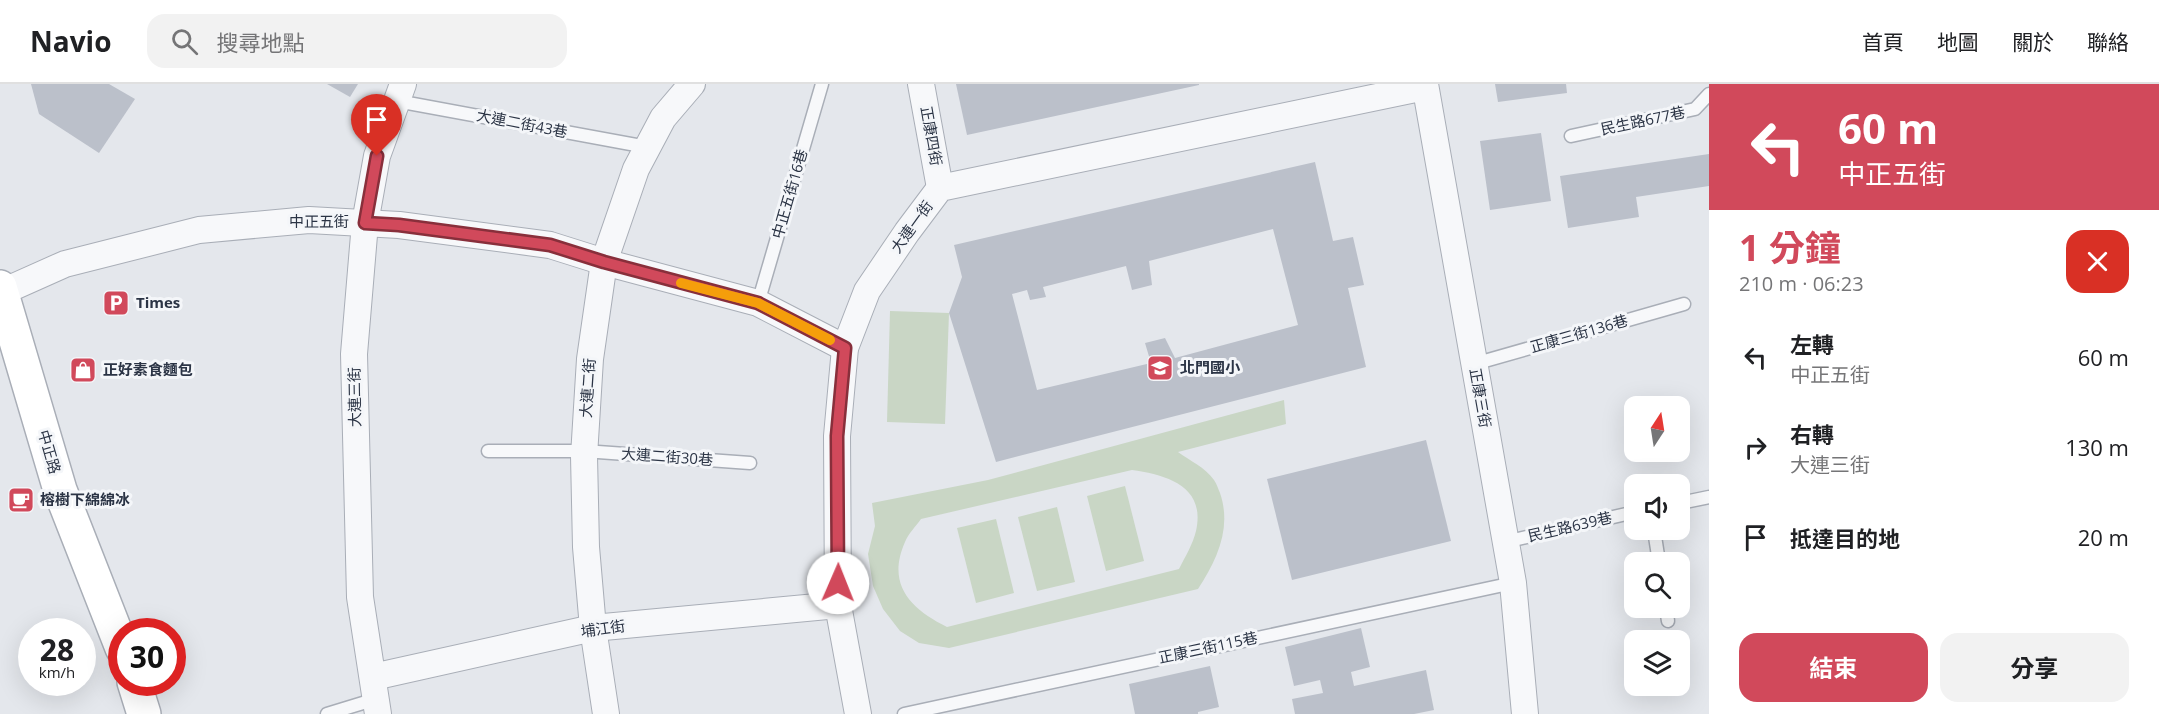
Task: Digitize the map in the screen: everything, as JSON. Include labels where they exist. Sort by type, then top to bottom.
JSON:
[{"type":"street","name":"大連二街","points":[[606,714],[593,628],[586,547],[584,451],[590,359],[604,262],[636,169],[663,118],[692,84]]},
{"type":"street","name":"正康四街","points":[[920,84],[940,188]]},
{"type":"street","name":"大連一街","points":[[858,714],[838,605],[837,436],[845,348],[867,291],[940,188],[1425,86]]},
{"type":"street","name":"正康三街","points":[[1425,86],[1513,583],[1525,714]]},
{"type":"street","name":"大連三街","points":[[376,697],[360,597],[354,366],[365,223],[377,156],[400,92]]},
{"type":"street","name":"中正五街","points":[[1,291],[65,264],[199,230],[309,220],[399,225],[550,245],[604,262],[758,303],[845,348]]},
{"type":"street","name":"中正路","points":[[1,291],[60,490],[110,618]]},
{"type":"street","name":"埔江街","points":[[376,697],[593,628],[838,605]]},
{"type":"lane","name":"中正五街16巷","points":[[758,303],[822,84]]},
{"type":"lane","name":"大連二街43巷","points":[[400,92],[647,147]]},
{"type":"lane","name":"民生路677巷","points":[[1571,136],[1695,110],[1709,94]]},
{"type":"lane","name":"正康三街136巷","points":[[1474,364],[1684,304]]},
{"type":"lane","name":"大連二街30巷","points":[[488,451],[584,451],[750,463]]},
{"type":"lane","points":[[1690,501],[1709,497]]},
{"type":"lane","name":"民生路639巷","points":[[1505,542],[1624,515]]},
{"type":"lane","name":"正康三街115巷","points":[[904,714],[1513,583]]},
{"type":"lane","points":[[327,714],[376,697]]},
{"type":"green space","points":[[890,311],[949,313],[945,424],[887,422]]},
{"type":"green space","points":[[1284,400],[1286,424],[1178,452],[1210,475],[1217,485],[1223,506],[1221,543],[1198,589],[949,648],[919,643],[900,631],[883,609],[873,586],[868,554],[875,526],[872,503],[988,480]],"holes":[[[1132,470],[1145,472],[1181,485],[1195,503],[1198,516],[1196,531],[1179,569],[947,627],[923,612],[905,594],[898,571],[900,557],[906,539],[921,519]]]},
{"type":"green space","points":[[1125,486],[1144,561],[1106,571],[1087,496]]},
{"type":"green space","points":[[1057,507],[1075,582],[1037,591],[1018,517]]},
{"type":"green space","points":[[996,519],[1014,593],[976,603],[957,528]]},
{"type":"building","points":[[31,84],[109,84],[135,99],[99,153],[39,114]]},
{"type":"building","points":[[327,84],[358,84],[350,97]]},
{"type":"building","points":[[956,84],[1199,84],[1199,85],[967,135]]},
{"type":"building","points":[[1495,84],[1566,84],[1567,93],[1498,102]]},
{"type":"building","points":[[1541,133],[1551,201],[1490,210],[1480,141]]},
{"type":"building","points":[[1709,154],[1709,186],[1636,197],[1639,217],[1568,228],[1560,176]]},
{"type":"building","points":[[1315,162],[1333,241],[1353,237],[1364,285],[1348,288],[1366,367],[996,462],[949,313],[962,277],[954,245]],"holes":[[[1273,229],[1298,325],[1175,358],[1165,338],[1145,343],[1151,363],[1037,390],[1012,294],[1027,290],[1030,300],[1046,297],[1043,287],[1126,266],[1132,290],[1152,285],[1149,261]]]},
{"type":"building","points":[[1426,440],[1451,541],[1292,580],[1267,479]]},
{"type":"building","points":[[1361,628],[1370,667],[1351,672],[1354,686],[1426,670],[1434,710],[1414,714],[1295,714],[1292,699],[1323,693],[1320,680],[1294,686],[1285,647]]},
{"type":"building","points":[[1210,666],[1219,707],[1198,712],[1198,714],[1135,714],[1129,684]]},
{"type":"slow traffic","points":[[681,283],[758,303],[830,340]]},
{"type":"place","name":"Times","points":[[116,303]]},
{"type":"place","name":"北門國小","points":[[1160,368]]},
{"type":"place","name":"正好素食麵包","points":[[83,370]]},
{"type":"place","name":"榕樹下綿綿冰","points":[[21,500]]},
{"type":"route","points":[[377,156],[365,223],[399,225],[550,245],[604,262],[758,303],[845,348],[837,436],[838,583]]}]
